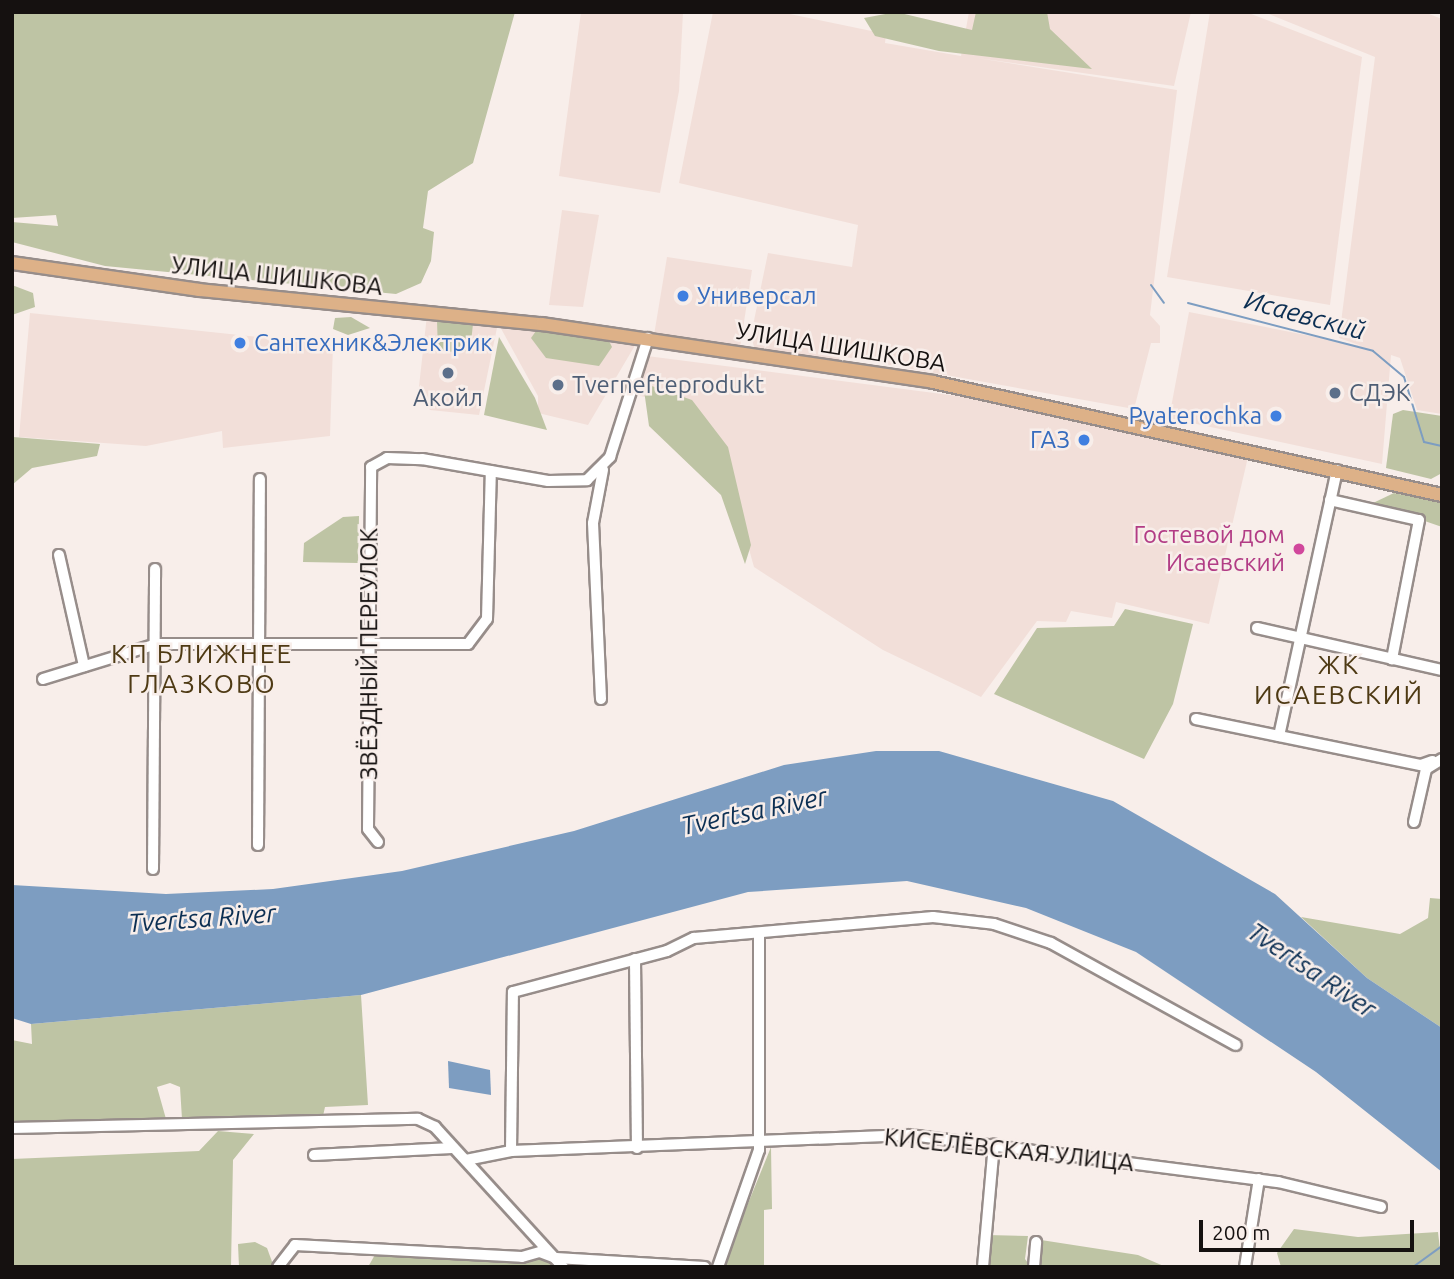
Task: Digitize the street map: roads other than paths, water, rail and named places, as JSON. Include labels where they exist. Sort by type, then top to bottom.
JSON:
[{"type":"main road","name":"УЛИЦА ШИШКОВА","points":[[15,264],[199,290],[648,338],[1029,399],[1442,495]]},
{"type":"street","points":[[601,699],[593,523],[605,464],[648,338]]},
{"type":"street","name":"ЗВЁЗДНЫЙ ПЕРЕУЛОК","points":[[378,842],[368,830],[373,464],[422,459],[491,471]]},
{"type":"street","points":[[43,679],[153,644],[457,648],[477,638],[487,619],[491,471],[572,482],[605,464]]},
{"type":"street","points":[[1279,736],[1337,470]]},
{"type":"street","points":[[258,845],[262,644],[260,479]]},
{"type":"street","points":[[1330,500],[1419,520],[1392,659]]},
{"type":"street","points":[[59,555],[84,666]]},
{"type":"street","points":[[153,869],[155,569]]},
{"type":"street","points":[[1257,628],[1442,670]]},
{"type":"street","points":[[1196,719],[1421,765],[1437,760]]},
{"type":"street","points":[[1415,822],[1437,760]]},
{"type":"street","points":[[511,1151],[513,992],[635,959],[694,938],[933,916],[994,924],[1051,943],[1236,1045]]},
{"type":"street","points":[[718,1267],[760,1145],[759,934]]},
{"type":"street","points":[[635,959],[637,1148]]},
{"type":"street","points":[[12,1128],[418,1119],[466,1160],[559,1263]]},
{"type":"street","name":"КИСЕЛЁВСКАЯ УЛИЦА","points":[[466,1160],[511,1151],[760,1145],[887,1134],[994,1144],[1259,1179],[1381,1207]]},
{"type":"street","points":[[983,1267],[994,1144]]},
{"type":"street","points":[[314,1155],[452,1148]]},
{"type":"street","points":[[1245,1267],[1259,1179]]},
{"type":"street","points":[[1034,1267],[1037,1242]]},
{"type":"street","points":[[278,1267],[295,1245],[522,1257],[540,1252],[559,1263],[705,1267]]},
{"type":"water","name":"Tvertsa River","points":[[876,751],[939,751],[1113,801],[1275,894],[1367,978],[1442,1028],[1442,1172],[1316,1072],[1136,952],[1026,908],[907,881],[748,892],[361,995],[31,1024],[12,1018],[12,885],[166,894],[273,889],[402,871],[574,831],[784,765]]},
{"type":"water","points":[[448,1061],[490,1070],[491,1095],[449,1088]]},
{"type":"waterway","name":"Исаевский","points":[[1151,285],[1164,303]]},
{"type":"waterway","name":"Исаевский","points":[[1188,303],[1373,351],[1404,377],[1424,442],[1442,446]]},
{"type":"waterway","points":[[1413,1267],[1442,1246]]},
{"type":"waterway","points":[[1288,1267],[1298,1267]]},
{"type":"place","name":"Универсал","points":[[683,296]]},
{"type":"place","name":"Сантехник&Электрик","points":[[240,343]]},
{"type":"place","name":"Акойл","points":[[448,373]]},
{"type":"place","name":"Tvernefteprodukt","points":[[558,385]]},
{"type":"place","name":"СДЭК","points":[[1335,393]]},
{"type":"place","name":"Pyaterochka","points":[[1276,416]]},
{"type":"place","name":"ГАЗ","points":[[1084,440]]},
{"type":"place","name":"Гостевой дом Исаевский","points":[[1299,549]]},
{"type":"district","name":"КП БЛИЖНЕЕ ГЛАЗКОВО","points":[[202,669]]},
{"type":"district","name":"ЖК ИСАЕВСКИЙ","points":[[1339,680]]}]
